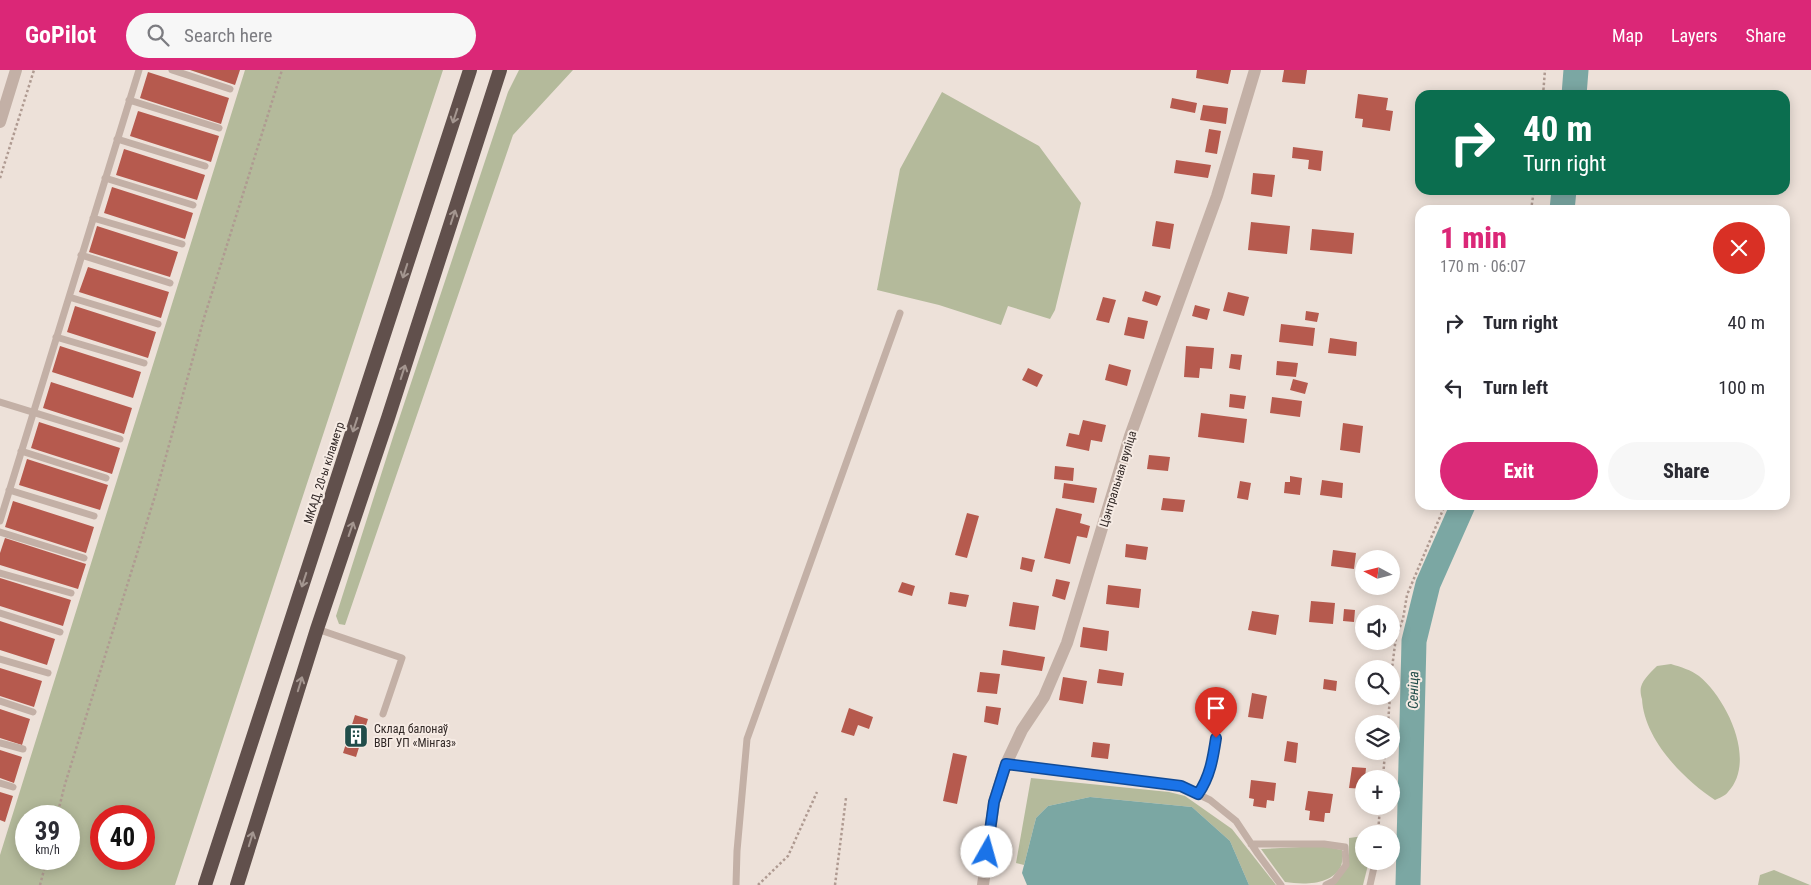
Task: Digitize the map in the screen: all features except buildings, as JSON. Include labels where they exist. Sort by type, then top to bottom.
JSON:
[{"type":"highway","name":"МКАД, 20-ы кіламетр","points":[[205,885],[470,70]]},
{"type":"highway","points":[[237,885],[317,629],[388,418],[500,70]]},
{"type":"highway","points":[[489,108],[511,70]]},
{"type":"street","points":[[0,122],[16,70]]},
{"type":"street","name":"Цэнтральная вуліца","points":[[983,885],[994,802],[1006,764],[1022,730],[1044,697],[1067,643],[1130,436],[1217,196],[1255,70]]},
{"type":"lane","points":[[0,521],[139,70]]},
{"type":"lane","points":[[172,70],[230,89]]},
{"type":"lane","points":[[129,100],[219,128]]},
{"type":"lane","points":[[118,139],[205,166]]},
{"type":"lane","points":[[105,178],[193,205]]},
{"type":"lane","points":[[93,218],[182,244]]},
{"type":"lane","points":[[82,255],[170,283]]},
{"type":"lane","points":[[68,297],[158,324]]},
{"type":"lane","points":[[736,885],[737,851],[747,739],[900,313]]},
{"type":"lane","points":[[56,337],[144,362]]},
{"type":"lane","points":[[0,402],[120,440]]},
{"type":"lane","points":[[21,451],[106,478]]},
{"type":"lane","points":[[10,490],[94,516]]},
{"type":"lane","points":[[0,532],[84,558]]},
{"type":"lane","points":[[0,573],[71,593]]},
{"type":"lane","points":[[0,613],[60,632]]},
{"type":"lane","points":[[317,629],[402,658],[383,714]]},
{"type":"lane","points":[[0,659],[48,673]]},
{"type":"lane","points":[[0,701],[33,712]]},
{"type":"lane","points":[[1198,794],[1206,783],[1211,766],[1218,723]]},
{"type":"lane","points":[[0,743],[23,749]]},
{"type":"lane","points":[[1006,764],[1181,786],[1210,800],[1236,821],[1282,885]]},
{"type":"lane","points":[[0,783],[13,787]]},
{"type":"lane","points":[[1252,844],[1324,844],[1345,847],[1346,865],[1334,881],[1326,885]]},
{"type":"lane","points":[[1370,885],[1373,870]]},
{"type":"path","points":[[0,178],[34,70]]},
{"type":"path","points":[[61,805],[155,496],[204,318],[282,70]]},
{"type":"path","points":[[1543,90],[1545,70]]},
{"type":"path","points":[[1393,660],[1396,637],[1403,619],[1407,595],[1443,510]]},
{"type":"path","points":[[758,885],[788,856],[817,792]]},
{"type":"path","points":[[835,885],[846,798]]},
{"type":"path","points":[[40,885],[44,870]]},
{"type":"green space","points":[[245,70],[443,70],[175,885],[0,885],[0,855],[15,807],[15,870],[80,870],[80,805],[16,805]]},
{"type":"green space","points":[[519,70],[573,70],[513,135],[345,625],[339,624],[336,616],[394,434],[508,92]]},
{"type":"green space","points":[[942,92],[1039,146],[1081,203],[1055,310],[1050,319],[1008,306],[1001,325],[939,305],[877,290],[900,169]]},
{"type":"green space","points":[[1671,664],[1696,674],[1709,686],[1719,699],[1735,731],[1740,764],[1736,779],[1727,793],[1715,800],[1690,781],[1667,757],[1650,729],[1644,714],[1641,692],[1642,684],[1657,666]]},
{"type":"green space","points":[[1031,778],[1169,792],[1185,796],[1232,829],[1276,885],[1249,885],[1230,841],[1192,807],[1090,797],[1048,806],[1036,818],[1024,865],[1016,863]]},
{"type":"green space","points":[[1355,837],[1355,870],[1367,870],[1363,885],[1332,885],[1349,861],[1349,838]]},
{"type":"green space","points":[[1322,846],[1342,850],[1341,866],[1331,877],[1309,883],[1285,882],[1261,849]]},
{"type":"green space","points":[[1774,870],[1810,885],[1758,885],[1760,875]]},
{"type":"water","points":[[1090,797],[1192,807],[1230,841],[1249,885],[1027,885],[1022,873],[1036,818],[1048,806]]},
{"type":"waterway","name":"Сеніца","points":[[1574,90],[1576,70]]},
{"type":"waterway","name":"Сеніца","points":[[1562,205],[1564,195]]},
{"type":"waterway","name":"Сеніца","points":[[1408,885],[1414,641],[1428,584],[1461,510]]},
{"type":"place","name":"Склад балонаў ВВГ УП «Мінгаз»","points":[[356,736]]},
{"type":"route","points":[[987,852],[994,802],[1006,764],[1156,782],[1181,786],[1198,794],[1206,783],[1216,738]]}]
